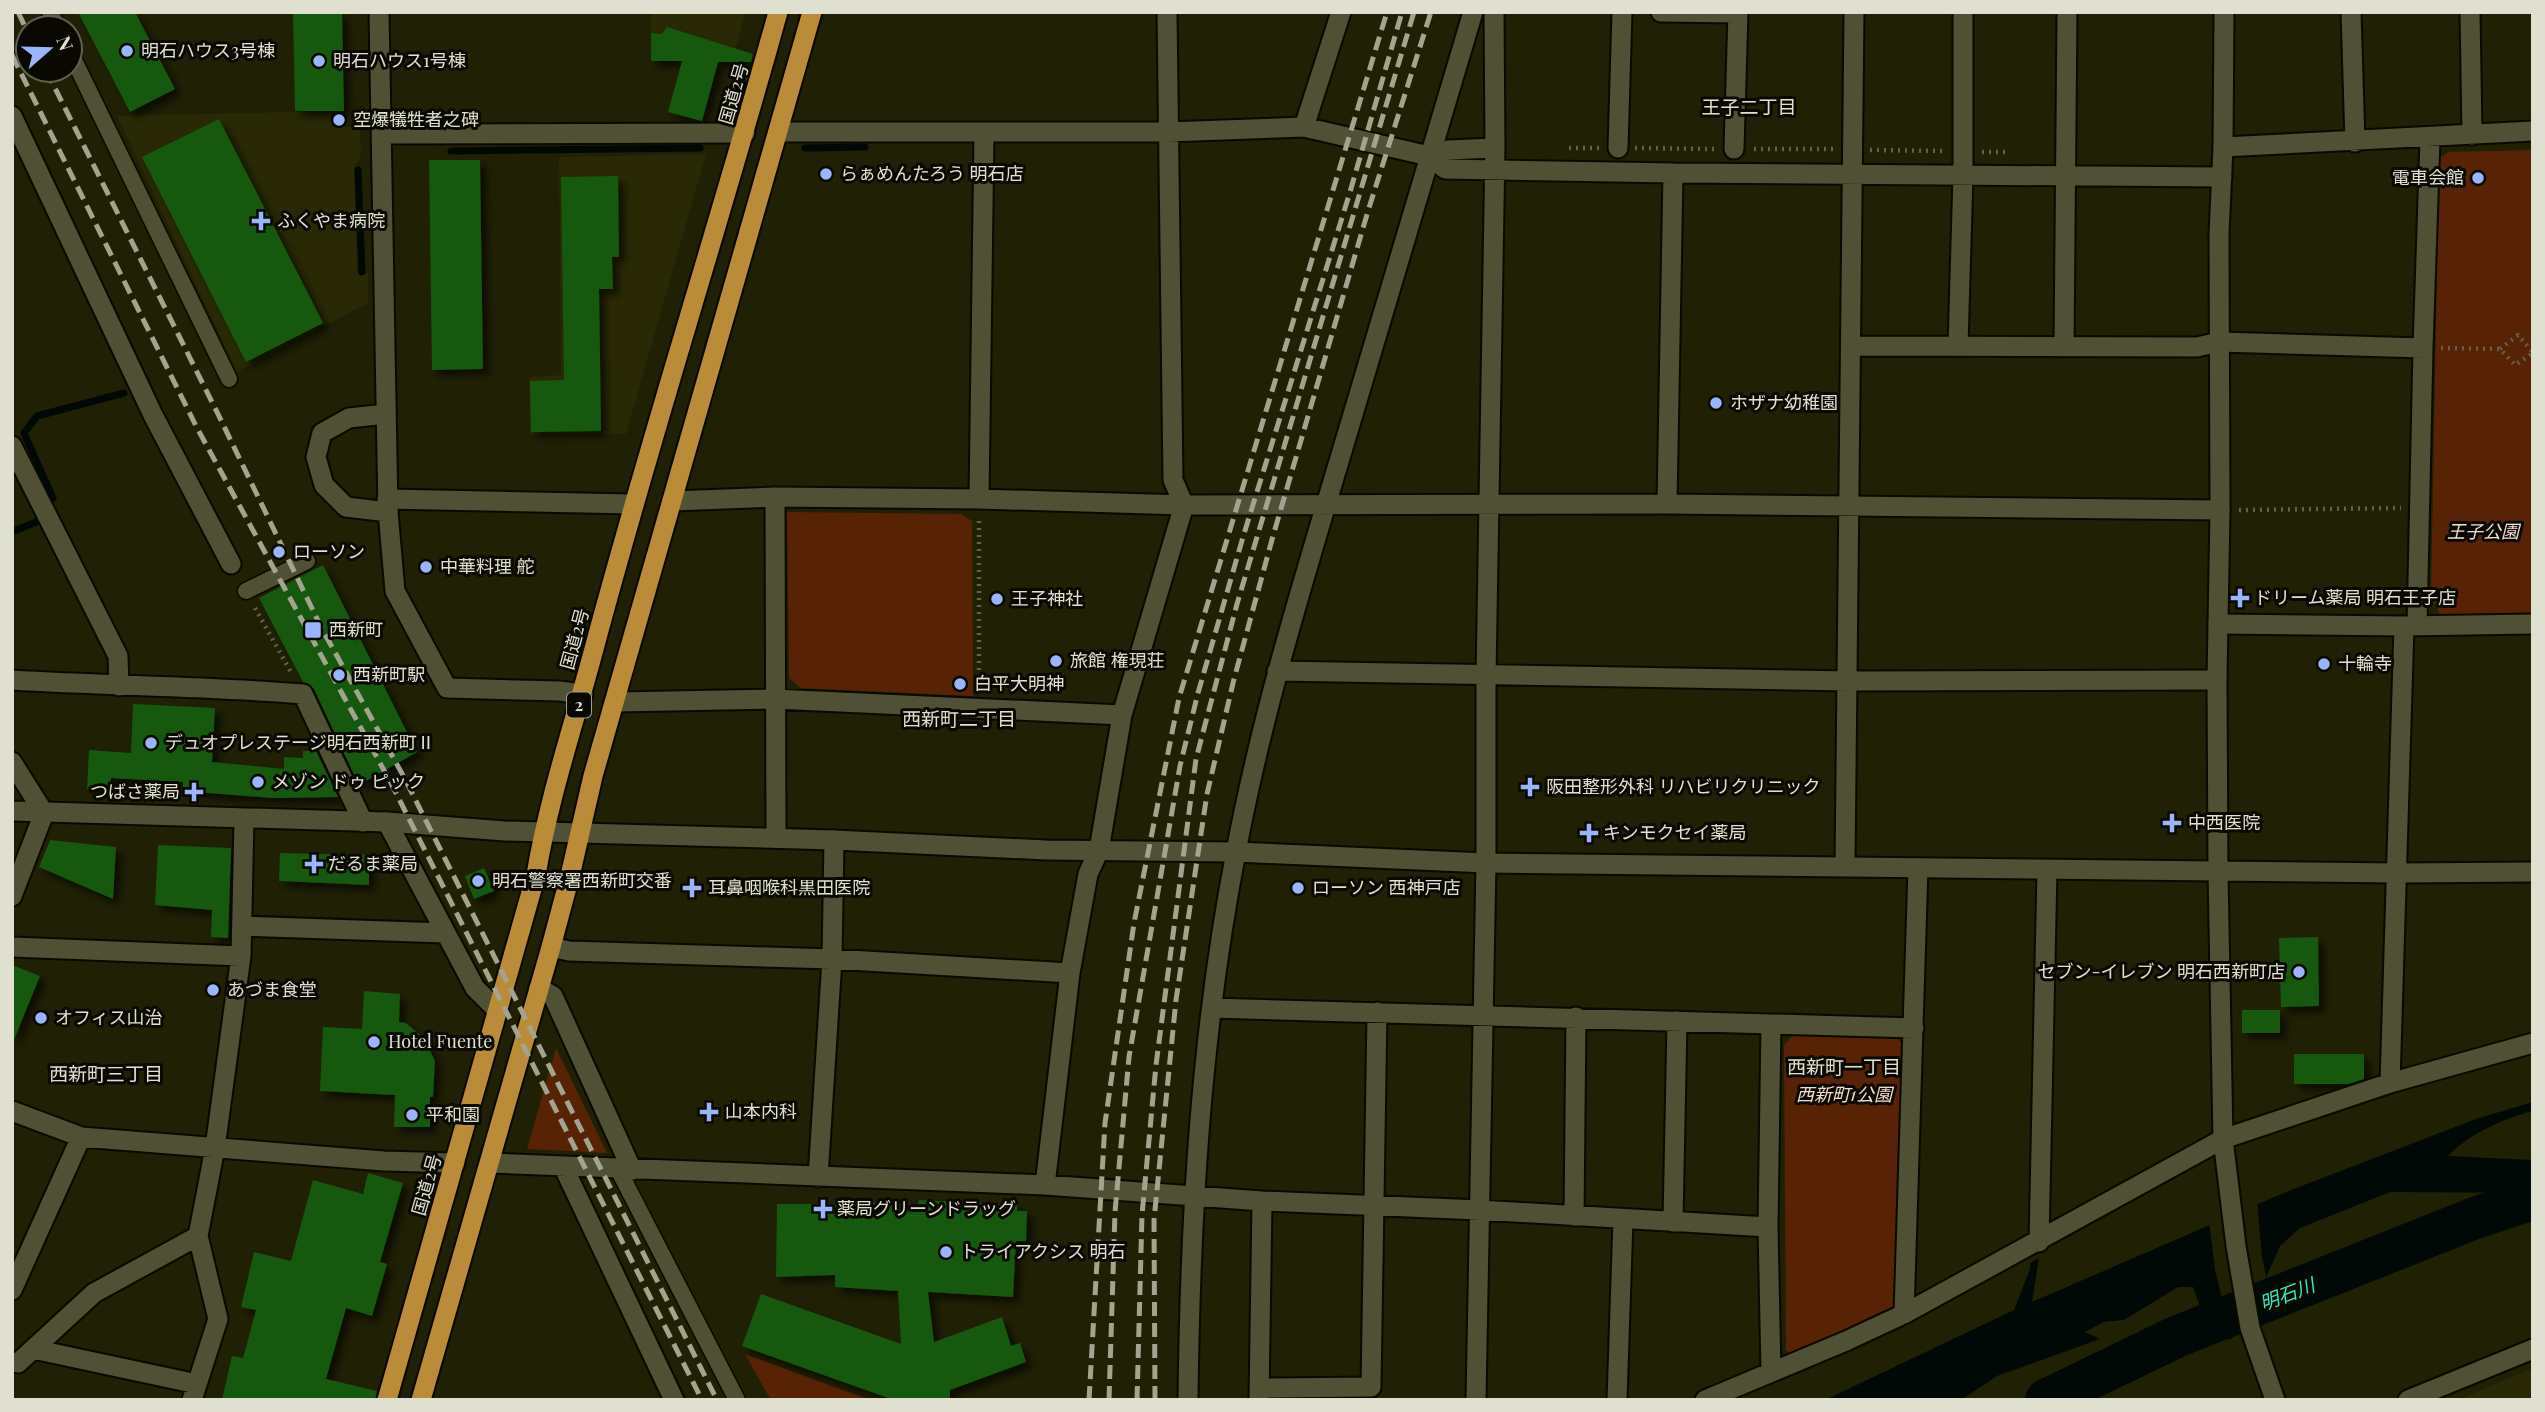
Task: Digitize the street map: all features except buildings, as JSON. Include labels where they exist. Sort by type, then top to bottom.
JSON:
[{"type":"highway","name":"国道2号","points":[[387,1400],[536,875],[558,774],[583,694],[633,504],[745,133],[778,12]]},
{"type":"highway","name":"2","points":[[421,1400],[551,947],[593,776],[812,12]]},
{"type":"street","points":[[379,12],[387,505],[395,591],[447,688],[583,694]]},
{"type":"street","points":[[1045,1185],[1070,973],[1088,874],[1098,850],[1122,715],[1184,505],[1173,480],[1167,12]]},
{"type":"street","points":[[1304,127],[1341,12]]},
{"type":"street","points":[[1188,1400],[1189,1276],[1194,1197],[1212,1008],[1236,852],[1277,671],[1473,12]]},
{"type":"street","points":[[1476,1400],[1486,863],[1494,12]]},
{"type":"street","points":[[1618,148],[1622,12]]},
{"type":"street","points":[[1661,12],[1738,12],[1734,149]]},
{"type":"street","points":[[1845,866],[1854,12]]},
{"type":"street","points":[[1958,346],[1963,175],[1963,12]]},
{"type":"street","points":[[2064,346],[2067,12]]},
{"type":"street","points":[[2224,12],[2217,680],[2223,1139],[2236,1246],[2250,1328],[2275,1400]]},
{"type":"street","points":[[2351,12],[2355,142]]},
{"type":"street","points":[[2470,12],[2472,135]]},
{"type":"street","points":[[84,81],[229,379]]},
{"type":"street","points":[[12,116],[153,415],[231,564]]},
{"type":"street","points":[[779,132],[984,134],[1304,127],[1429,156],[1445,169],[2222,177]]},
{"type":"street","points":[[2223,146],[2355,142],[2533,131]]},
{"type":"street","points":[[382,134],[745,133]]},
{"type":"street","points":[[979,499],[984,134]]},
{"type":"street","points":[[2390,1083],[2410,626],[2420,508],[2430,138]]},
{"type":"street","points":[[1429,156],[1448,150],[1494,148]]},
{"type":"street","points":[[1667,504],[1672,173]]},
{"type":"street","points":[[1851,346],[2197,347],[2220,342],[2423,348]]},
{"type":"street","points":[[386,414],[349,418],[322,433],[316,457],[324,485],[346,507],[633,504]]},
{"type":"street","points":[[12,446],[118,656],[119,687]]},
{"type":"street","points":[[775,497],[776,838]]},
{"type":"street","points":[[673,501],[775,497],[1184,505],[1667,504],[2220,510]]},
{"type":"street","points":[[246,590],[290,575],[307,561]]},
{"type":"street","points":[[2218,624],[2533,624]]},
{"type":"street","points":[[1277,671],[1848,681],[2217,680]]},
{"type":"street","points":[[12,680],[119,687],[244,689],[303,694],[363,822]]},
{"type":"street","points":[[616,702],[775,699],[1122,715]]},
{"type":"street","points":[[12,762],[44,813]]},
{"type":"street","points":[[12,811],[387,822],[544,832],[834,840],[1046,850],[1236,852],[1486,863],[2218,872],[2533,872]]},
{"type":"street","points":[[12,896],[44,813]]},
{"type":"street","points":[[33,1349],[195,1392],[218,1319],[198,1236],[215,1148],[241,956],[244,819]]},
{"type":"street","points":[[387,822],[475,988],[498,1011]]},
{"type":"street","points":[[818,1177],[832,959],[834,840]]},
{"type":"street","points":[[1904,1314],[1918,868]]},
{"type":"street","points":[[2039,1242],[2047,870]]},
{"type":"street","points":[[243,926],[445,933]]},
{"type":"street","points":[[12,947],[241,956]]},
{"type":"street","points":[[551,947],[569,951],[832,959],[1070,973]]},
{"type":"street","points":[[539,988],[554,996],[625,1170],[737,1400]]},
{"type":"street","points":[[1212,1008],[1914,1028]]},
{"type":"street","points":[[1262,1201],[1259,1394],[1370,1387],[1377,1012]]},
{"type":"street","points":[[1574,1216],[1576,1017]]},
{"type":"street","points":[[1673,1222],[1677,1021]]},
{"type":"street","points":[[1771,1372],[1768,1227],[1772,1024]]},
{"type":"street","points":[[1705,1400],[1904,1314],[2223,1139],[2390,1083],[2533,1043]]},
{"type":"street","points":[[12,1111],[81,1137],[384,1161],[455,1163]]},
{"type":"street","points":[[12,1290],[81,1137]]},
{"type":"street","points":[[490,1163],[1045,1185],[1262,1201],[1480,1210],[1768,1227]]},
{"type":"street","points":[[563,1166],[674,1400]]},
{"type":"street","points":[[1617,1400],[1623,1219]]},
{"type":"street","points":[[12,1362],[18,1363],[94,1293],[198,1236]]},
{"type":"street","points":[[2408,1400],[2533,1349]]},
{"type":"path","points":[[1563,148],[1853,149]]},
{"type":"path","points":[[2423,348],[2500,349],[2518,335],[2533,352],[2515,365],[2500,349]]},
{"type":"path","points":[[979,499],[979,708]]},
{"type":"path","points":[[2220,510],[2420,508]]},
{"type":"path","points":[[246,590],[303,694]]},
{"type":"shaded area","points":[[651,12],[745,12],[732,62],[651,61]]},
{"type":"shaded area","name":"ふくやま病院","points":[[330,111],[332,127],[360,127],[361,155],[354,168],[357,273],[368,273],[368,303],[237,372],[117,116]]},
{"type":"shaded area","points":[[706,154],[626,434],[530,435],[529,377],[561,375],[559,157]]},
{"type":"shaded area","points":[[2533,1102],[2533,1111],[2488,1128],[2466,1140],[2448,1156],[2533,1160],[2533,1193],[2390,1192],[2300,1228],[2280,1246],[2267,1275],[2264,1314],[2250,1338],[2212,1340],[2193,1287],[2178,1287],[2124,1320],[2103,1322],[2085,1332],[2100,1339],[1997,1376],[1961,1400],[1825,1400],[2014,1310],[2030,1263],[2039,1258],[2032,1302],[2286,1192],[2476,1119]]},
{"type":"shaded area","points":[[2533,1368],[2533,1400],[2458,1400]]},
{"type":"green space","name":"王子公園","points":[[2533,150],[2533,614],[2440,614],[2431,596],[2439,159],[2448,152]]},
{"type":"green space","points":[[787,512],[961,514],[972,521],[973,696],[800,688],[789,678]]},
{"type":"green space","name":"西新町1公園","points":[[1795,1033],[1898,1039],[1905,1048],[1896,1306],[1795,1355],[1786,1351],[1784,1045]]},
{"type":"green space","points":[[556,1048],[607,1153],[527,1149]]},
{"type":"green space","points":[[745,1354],[870,1400],[771,1400]]},
{"type":"pier","points":[[2257,1201],[2262,1257],[2269,1289],[2267,1315],[2263,1330],[2252,1342],[2233,1343],[2215,1270],[2209,1221]]},
{"type":"waterway","points":[[805,148],[865,147]]},
{"type":"waterway","points":[[451,151],[700,148]]},
{"type":"waterway","points":[[358,170],[362,272]]},
{"type":"waterway","points":[[53,498],[24,433],[37,416],[124,393]]},
{"type":"waterway","points":[[12,532],[41,520]]},
{"type":"waterway","name":"明石川","points":[[2046,1400],[2176,1337],[2475,1218],[2533,1199]]},
{"type":"railway","points":[[1089,1400],[1105,1123],[1134,923],[1179,698],[1387,12]]},
{"type":"railway","points":[[1109,1400],[1115,1212],[1129,1057],[1180,766],[1243,537],[1350,192],[1402,12]]},
{"type":"railway","points":[[1137,1400],[1142,1215],[1156,1065],[1196,759],[1237,604],[1414,12]]},
{"type":"railway","points":[[1155,1400],[1154,1220],[1176,1000],[1207,794],[1234,679],[1273,536],[1368,211],[1431,12]]},
{"type":"railway","points":[[12,55],[196,426],[392,785],[702,1400]]},
{"type":"railway","points":[[53,84],[321,627],[405,779],[717,1400]]},
{"type":"place","name":"明石ハウス3号棟","points":[[127,51]]},
{"type":"place","name":"明石ハウス1号棟","points":[[319,61]]},
{"type":"place","name":"空爆犠牲者之碑","points":[[339,120]]},
{"type":"place","name":"らぁめんたろう 明石店","points":[[826,174]]},
{"type":"place","name":"電車会館","points":[[2478,178]]},
{"type":"place","name":"ふくやま病院","points":[[261,221]]},
{"type":"place","name":"ホザナ幼稚園","points":[[1716,403]]},
{"type":"place","name":"ローソン","points":[[279,552]]},
{"type":"place","name":"中華料理 舵","points":[[426,567]]},
{"type":"place","name":"ドリーム薬局 明石王子店","points":[[2240,598]]},
{"type":"place","name":"王子神社","points":[[997,599]]},
{"type":"place","name":"西新町","points":[[313,630]]},
{"type":"place","name":"旅館 権現荘","points":[[1056,661]]},
{"type":"place","name":"十輪寺","points":[[2324,664]]},
{"type":"place","name":"西新町駅","points":[[339,675]]},
{"type":"place","name":"白平大明神","points":[[960,684]]},
{"type":"place","name":"デュオプレステージ明石西新町Ⅱ","points":[[151,743]]},
{"type":"place","name":"メゾン ドゥ ピック","points":[[258,782]]},
{"type":"place","name":"阪田整形外科 リハビリクリニック","points":[[1530,787]]},
{"type":"place","name":"つばさ薬局","points":[[194,792]]},
{"type":"place","name":"中西医院","points":[[2172,823]]},
{"type":"place","name":"キンモクセイ薬局","points":[[1589,833]]},
{"type":"place","name":"だるま薬局","points":[[314,864]]},
{"type":"place","name":"明石警察署西新町交番","points":[[478,881]]},
{"type":"place","name":"耳鼻咽喉科黒田医院","points":[[692,888]]},
{"type":"place","name":"ローソン 西神戸店","points":[[1298,888]]},
{"type":"place","name":"セブン-イレブン 明石西新町店","points":[[2299,972]]},
{"type":"place","name":"あづま食堂","points":[[213,990]]},
{"type":"place","name":"オフィス山治","points":[[41,1018]]},
{"type":"place","name":"Hotel Fuente","points":[[374,1042]]},
{"type":"place","name":"山本内科","points":[[709,1112]]},
{"type":"place","name":"平和園","points":[[412,1115]]},
{"type":"place","name":"薬局グリーンドラッグ","points":[[823,1209]]},
{"type":"place","name":"トライアクシス 明石","points":[[946,1252]]},
{"type":"district","name":"王子二丁目","points":[[1749,107]]},
{"type":"district","name":"西新町二丁目","points":[[959,719]]},
{"type":"district","name":"西新町一丁目","points":[[1844,1067]]},
{"type":"district","name":"西新町三丁目","points":[[106,1074]]}]
